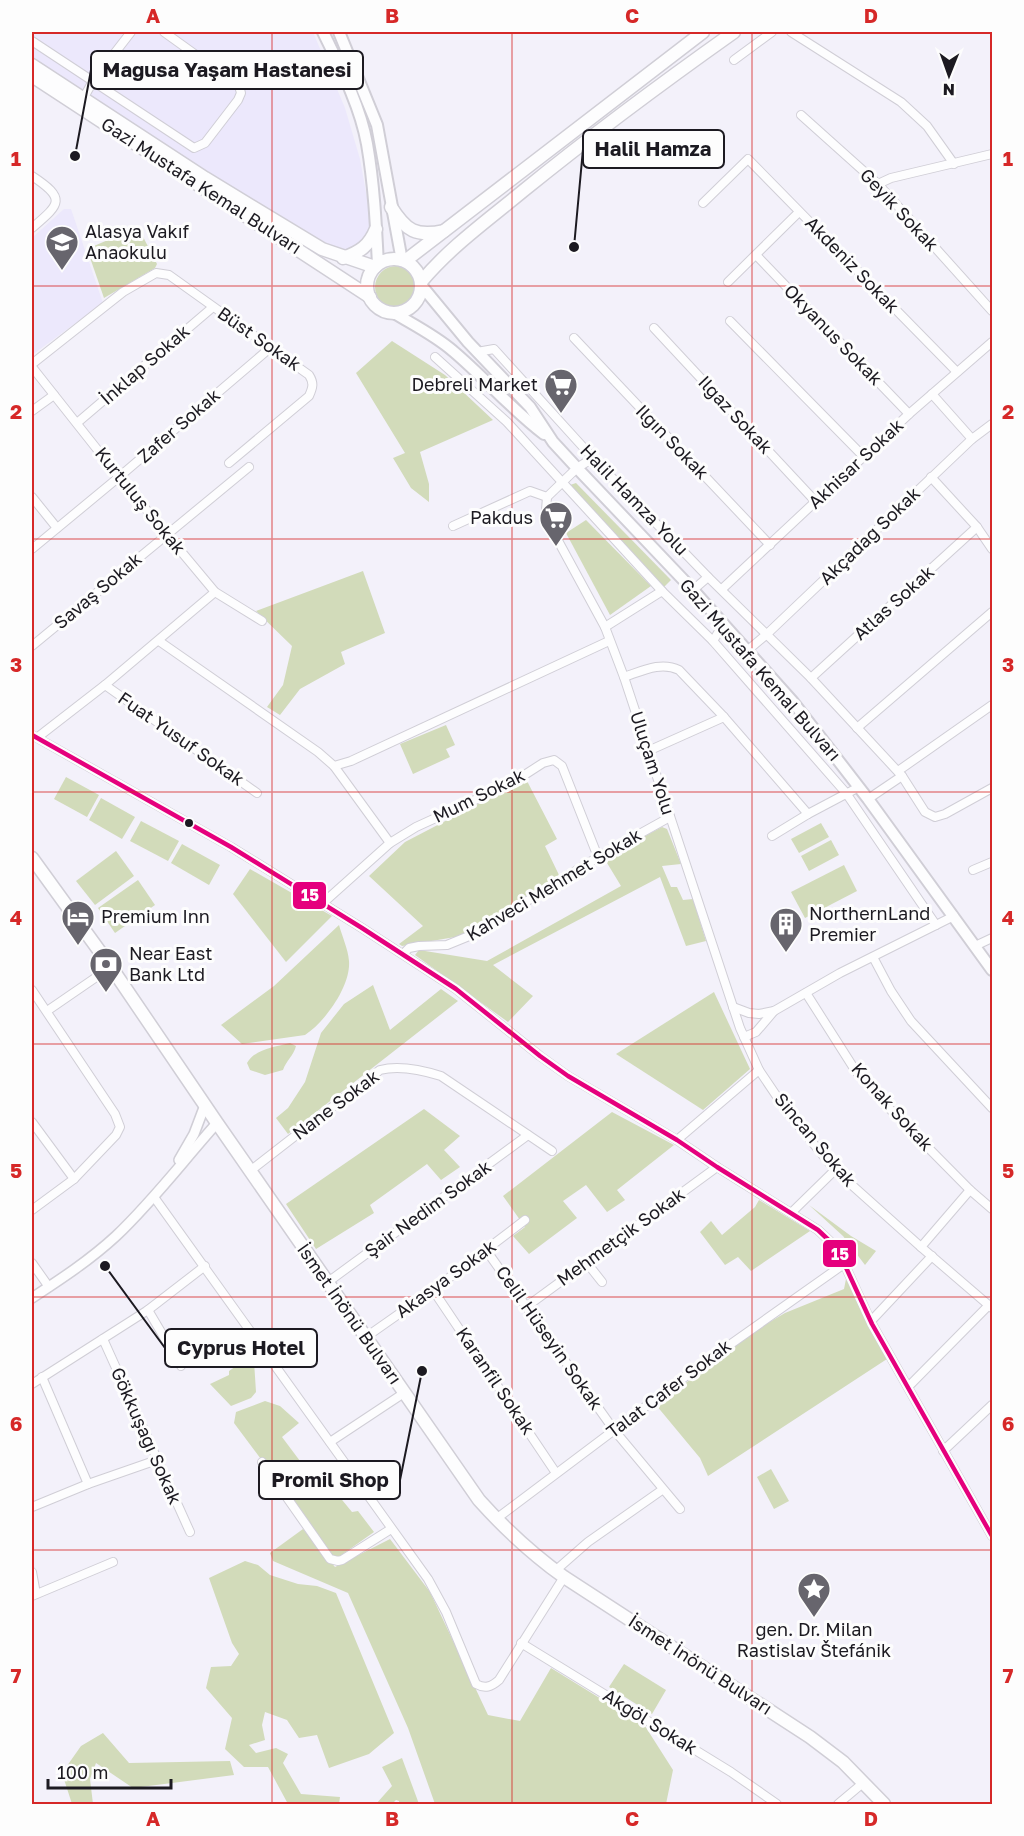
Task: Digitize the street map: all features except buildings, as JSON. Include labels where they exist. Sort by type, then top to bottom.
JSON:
[{"type":"main road","points":[[323,32],[351,95],[367,142],[376,229],[376,266],[369,278],[368,291],[380,309],[394,313],[411,308],[420,294],[421,283],[412,266],[404,261],[385,261],[376,266]]},
{"type":"main road","points":[[339,32],[377,125],[391,207],[404,261]]},
{"type":"main road","points":[[404,261],[703,32]]},
{"type":"main road","points":[[421,283],[458,244],[555,165],[641,98],[734,32]]},
{"type":"main road","name":"Gazi Mustafa Kemal Bulvarı","points":[[32,65],[322,249],[343,258],[376,266]]},
{"type":"main road","name":"Gazi Mustafa Kemal Bulvarı","points":[[32,76],[370,297]]},
{"type":"main road","points":[[391,207],[404,226],[417,232],[431,234],[446,230]]},
{"type":"main road","points":[[343,258],[364,249],[371,242],[376,229]]},
{"type":"main road","name":"Gazi Mustafa Kemal Bulvarı","points":[[421,283],[477,352],[530,407],[553,442]]},
{"type":"main road","name":"Gazi Mustafa Kemal Bulvarı","points":[[394,313],[429,333],[453,351],[553,442],[724,623],[793,702],[993,970]]},
{"type":"main road","name":"İsmet İnönü Bulvarı","points":[[32,858],[111,967],[479,1500],[496,1519],[530,1552],[560,1574],[810,1737],[843,1762],[884,1804]]},
{"type":"street","points":[[83,99],[93,81],[131,32]]},
{"type":"street","points":[[32,41],[194,148],[205,143],[241,93],[239,86],[164,32]]},
{"type":"street","points":[[734,60],[772,32]]},
{"type":"street","points":[[791,32],[901,102],[927,126],[954,164]]},
{"type":"street","name":"Geyik Sokak","points":[[801,115],[878,184],[993,311]]},
{"type":"street","points":[[878,184],[891,178],[993,154]]},
{"type":"street","name":"Akdeniz Sokak","points":[[703,203],[748,159],[957,372]]},
{"type":"street","points":[[32,176],[49,187],[56,203],[53,210],[32,228]]},
{"type":"street","points":[[729,282],[800,212]]},
{"type":"street","name":"Okyanus Sokak","points":[[756,255],[909,414]]},
{"type":"street","name":"Büst Sokak","points":[[32,366],[123,292],[142,280],[162,273],[169,275],[309,375],[313,381],[309,396],[230,463],[236,478]]},
{"type":"street","name":"İnklap Sokak","points":[[77,423],[213,307]]},
{"type":"street","points":[[730,321],[864,457]]},
{"type":"street","name":"Ilgaz Sokak","points":[[654,328],[816,502]]},
{"type":"street","name":"Ilgın Sokak","points":[[574,338],[770,545]]},
{"type":"street","name":"Akhisar Sokak","points":[[722,589],[909,414],[993,342]]},
{"type":"street","name":"Zafer Sokak","points":[[32,549],[270,348]]},
{"type":"street","name":"Halil Hamza Yolu","points":[[477,352],[494,349],[593,458],[708,577],[811,678],[900,773],[925,812],[935,817],[945,814],[993,788]]},
{"type":"street","points":[[435,357],[513,428],[662,591],[713,641],[846,793],[936,925]]},
{"type":"street","name":"Kurtuluş Sokak","points":[[32,366],[119,477],[216,592],[262,621]]},
{"type":"street","points":[[932,394],[972,439]]},
{"type":"street","points":[[32,411],[54,395]]},
{"type":"street","points":[[513,428],[524,418]]},
{"type":"street","name":"Akçadağ Sokak","points":[[748,650],[972,439],[993,424]]},
{"type":"street","points":[[453,526],[530,491],[547,496],[577,468],[593,458]]},
{"type":"street","name":"Savaş Sokak","points":[[32,646],[249,467]]},
{"type":"street","points":[[931,477],[977,527],[993,549]]},
{"type":"street","name":"Uluçam Yolu","points":[[547,496],[546,510],[550,526],[605,627],[624,677],[744,1037]]},
{"type":"street","points":[[32,497],[57,528]]},
{"type":"street","name":"Atlas Sokak","points":[[811,678],[977,527]]},
{"type":"street","points":[[693,590],[708,577]]},
{"type":"street","points":[[605,627],[662,591]]},
{"type":"street","points":[[216,592],[105,685],[34,736],[231,847],[403,954],[456,989],[568,1076],[677,1140],[818,1230],[837,1248],[871,1321],[993,1536]]},
{"type":"street","points":[[857,728],[993,612]]},
{"type":"street","points":[[713,641],[724,623]]},
{"type":"street","points":[[159,640],[318,752],[334,766],[390,843]]},
{"type":"street","points":[[334,766],[351,761],[609,641]]},
{"type":"street","points":[[624,677],[662,665],[670,665],[679,670],[724,717],[808,814]]},
{"type":"street","name":"Fuat Yusuf Sokak","points":[[105,685],[257,793]]},
{"type":"street","points":[[868,800],[900,773],[993,705]]},
{"type":"street","points":[[648,751],[724,717]]},
{"type":"street","name":"Mum Sokak","points":[[322,903],[390,843],[416,827],[512,783],[543,763],[554,760],[562,766],[598,857]]},
{"type":"street","points":[[772,836],[858,787]]},
{"type":"street","name":"Kahveci Mehmet Sokak","points":[[403,954],[409,948],[419,945],[447,945],[461,940],[670,816]]},
{"type":"street","points":[[973,870],[993,862]]},
{"type":"street","points":[[733,1007],[759,1014],[774,1011],[954,916]]},
{"type":"street","points":[[975,946],[993,938]]},
{"type":"street","points":[[873,957],[891,991],[911,1021],[993,1108]]},
{"type":"street","points":[[47,1011],[111,967]]},
{"type":"street","points":[[32,990],[119,1122],[119,1131],[74,1179],[32,1210]]},
{"type":"street","name":"Konak Sokak","points":[[806,993],[855,1070],[884,1103],[970,1190],[993,1209]]},
{"type":"street","points":[[744,1037],[756,1032],[774,1011]]},
{"type":"street","name":"Sincan Sokak","points":[[744,1037],[759,1070],[786,1110],[835,1170],[991,1306]]},
{"type":"street","name":"Nane Sokak","points":[[250,1171],[380,1070],[389,1067],[425,1071],[441,1076],[552,1151]]},
{"type":"street","points":[[677,1140],[759,1070]]},
{"type":"street","points":[[32,1299],[88,1260],[154,1197],[194,1134],[205,1105]]},
{"type":"street","points":[[32,1122],[74,1179]]},
{"type":"street","points":[[166,1180],[217,1123]]},
{"type":"street","name":"Şair Nedim Sokak","points":[[328,1282],[528,1136]]},
{"type":"street","name":"Mehmetçik Sokak","points":[[526,1307],[717,1167]]},
{"type":"street","points":[[791,1213],[835,1170]]},
{"type":"street","points":[[921,1247],[970,1190]]},
{"type":"street","points":[[154,1197],[435,1590],[476,1684],[486,1687],[493,1686],[499,1680],[560,1574],[588,1542],[662,1490]]},
{"type":"street","name":"Akasya Sokak","points":[[366,1337],[433,1290],[525,1220]]},
{"type":"street","name":"Celil Hüseyin Sokak","points":[[486,1250],[614,1430],[680,1509]]},
{"type":"street","points":[[871,1321],[932,1256]]},
{"type":"street","points":[[32,1263],[49,1287]]},
{"type":"street","points":[[587,1263],[602,1282]]},
{"type":"street","name":"Talat Cafer Sokak","points":[[496,1519],[737,1338],[844,1263]]},
{"type":"street","points":[[32,1384],[148,1310],[205,1266]]},
{"type":"street","name":"Karanfil Sokak","points":[[433,1290],[556,1473]]},
{"type":"street","points":[[908,1388],[991,1306]]},
{"type":"street","points":[[148,1310],[181,1366]]},
{"type":"street","name":"Gökkuşağı Sokak","points":[[103,1339],[190,1532]]},
{"type":"street","points":[[42,1377],[88,1484]]},
{"type":"street","points":[[330,1442],[404,1393]]},
{"type":"street","points":[[943,1450],[992,1406]]},
{"type":"street","points":[[32,1507],[88,1484],[157,1460]]},
{"type":"street","points":[[262,1462],[330,1559],[342,1560],[391,1529]]},
{"type":"street","points":[[32,1572],[34,1595],[113,1562]]},
{"type":"street","name":"Akgöl Sokak","points":[[521,1643],[731,1772],[777,1804]]},
{"type":"street","points":[[838,1804],[863,1783]]},
{"type":"shaded area","points":[[32,32],[313,32],[345,108],[360,159],[371,220],[369,230],[360,245],[347,251],[320,244],[32,58]]},
{"type":"shaded area","name":"Alasya Vakıf Anaokulu","points":[[64,209],[71,209],[103,303],[32,355],[32,238]]},
{"type":"green space","points":[[138,227],[157,264],[155,268],[104,298],[87,249]]},
{"type":"green space","points":[[396,266],[404,267],[411,272],[416,279],[416,295],[411,302],[404,307],[396,308],[388,307],[381,302],[376,295],[375,287],[376,279],[381,272],[388,267]]},
{"type":"green space","points":[[392,341],[445,375],[493,420],[420,452],[429,484],[429,502],[411,488],[393,458],[405,453],[356,373]]},
{"type":"green space","points":[[576,483],[671,580],[664,587],[570,485]]},
{"type":"green space","points":[[586,520],[651,586],[610,615],[566,533]]},
{"type":"green space","points":[[363,571],[385,633],[341,652],[345,664],[300,689],[280,715],[267,707],[283,685],[292,646],[256,611]]},
{"type":"green space","points":[[446,725],[455,745],[446,749],[450,757],[413,774],[400,744]]},
{"type":"green space","points":[[66,777],[99,795],[87,817],[54,799]]},
{"type":"green space","points":[[526,779],[557,839],[545,846],[559,875],[461,936],[402,946],[399,944],[423,926],[369,876],[405,842]]},
{"type":"green space","points":[[101,798],[135,817],[122,839],[89,820]]},
{"type":"green space","points":[[141,821],[179,841],[168,861],[130,841]]},
{"type":"green space","points":[[821,823],[829,837],[799,853],[791,839]]},
{"type":"green space","points":[[662,827],[667,829],[681,864],[662,866],[671,887],[677,887],[683,900],[693,899],[706,941],[686,946],[660,877],[493,965],[533,996],[508,1022],[415,955],[419,950],[487,961],[621,886],[604,858]]},
{"type":"green space","points":[[831,840],[839,855],[809,871],[801,856]]},
{"type":"green space","points":[[182,844],[220,865],[209,885],[171,863]]},
{"type":"green space","points":[[116,851],[134,876],[95,905],[76,881]]},
{"type":"green space","points":[[844,865],[857,891],[805,918],[791,892]]},
{"type":"green space","points":[[250,869],[332,916],[286,962],[233,894]]},
{"type":"green space","points":[[138,880],[155,905],[115,933],[98,908]]},
{"type":"green space","points":[[339,925],[348,956],[349,971],[335,1002],[313,1029],[305,1035],[242,1044],[221,1025],[274,986]]},
{"type":"green space","points":[[373,985],[390,1030],[441,989],[458,1001],[288,1134],[276,1118],[288,1108],[305,1082],[321,1033],[344,1004]]},
{"type":"green space","points":[[714,992],[750,1069],[703,1110],[616,1054]]},
{"type":"green space","points":[[290,1043],[296,1046],[283,1070],[265,1075],[250,1070],[247,1063],[255,1055],[266,1049]]},
{"type":"green space","points":[[424,1109],[460,1136],[444,1150],[460,1167],[441,1180],[427,1164],[370,1205],[374,1213],[316,1249],[286,1204]]},
{"type":"green space","points":[[612,1112],[674,1145],[617,1190],[625,1200],[607,1212],[586,1185],[563,1201],[577,1218],[529,1254],[513,1236],[525,1227],[503,1196]]},
{"type":"green space","points":[[759,1200],[810,1231],[751,1271],[738,1257],[725,1265],[700,1232],[711,1221],[722,1235],[755,1207]]},
{"type":"green space","points":[[809,1205],[876,1251],[865,1265],[843,1236]]},
{"type":"green space","points":[[846,1279],[887,1359],[708,1476],[700,1458],[656,1405],[761,1327],[785,1313],[844,1289]]},
{"type":"green space","points":[[248,1358],[254,1361],[256,1392],[251,1398],[231,1406],[210,1384],[229,1375],[229,1371]]},
{"type":"green space","points":[[265,1401],[280,1406],[299,1423],[282,1437],[309,1473],[324,1478],[352,1512],[358,1511],[374,1532],[340,1556],[333,1556],[234,1423],[236,1412]]},
{"type":"green space","points":[[771,1469],[789,1501],[774,1509],[757,1477]]},
{"type":"green space","points":[[303,1529],[335,1567],[390,1539],[430,1592],[488,1715],[520,1721],[551,1668],[645,1726],[673,1770],[666,1804],[435,1804],[408,1728],[348,1593],[273,1561],[270,1553]]},
{"type":"green space","points":[[245,1561],[258,1565],[270,1575],[336,1593],[394,1733],[369,1754],[329,1768],[317,1735],[299,1738],[287,1720],[265,1712],[262,1725],[265,1740],[249,1745],[256,1753],[276,1748],[288,1754],[283,1763],[301,1794],[340,1797],[339,1804],[288,1804],[268,1767],[244,1767],[225,1749],[232,1718],[206,1688],[211,1667],[231,1666],[239,1654],[232,1643],[209,1578]]},
{"type":"green space","points":[[624,1664],[666,1690],[652,1714],[609,1687]]},
{"type":"green space","points":[[103,1733],[129,1763],[230,1761],[234,1775],[133,1788],[96,1763],[90,1779],[93,1804],[72,1804],[62,1773],[81,1746]]},
{"type":"green space","points":[[402,1758],[419,1804],[399,1804],[396,1800],[392,1804],[376,1804],[392,1786],[382,1767]]},
{"type":"transit line","name":"15","points":[[32,735],[231,847],[362,928],[456,989],[568,1076],[677,1140],[818,1230],[837,1248],[872,1324],[992,1536]]},
{"type":"place","name":"Mağusa Yaşam Hastanesi","points":[[75,156]]},
{"type":"place","name":"Halil Hamza","points":[[574,247]]},
{"type":"place","name":"Alasya Vakıf Anaokulu","points":[[62,271]]},
{"type":"place","name":"Debreli Market","points":[[561,414]]},
{"type":"place","name":"Pakdus","points":[[556,547]]},
{"type":"place","name":"Premium Inn","points":[[78,946]]},
{"type":"place","name":"NorthernLand Premier","points":[[786,953]]},
{"type":"place","name":"Near East Bank Ltd","points":[[106,993]]},
{"type":"place","name":"Cyprus Hotel","points":[[105,1266]]},
{"type":"place","name":"Promil Shop","points":[[422,1371]]},
{"type":"place","name":"gen. Dr. Milan Rastislav Štefánik","points":[[814,1618]]}]
